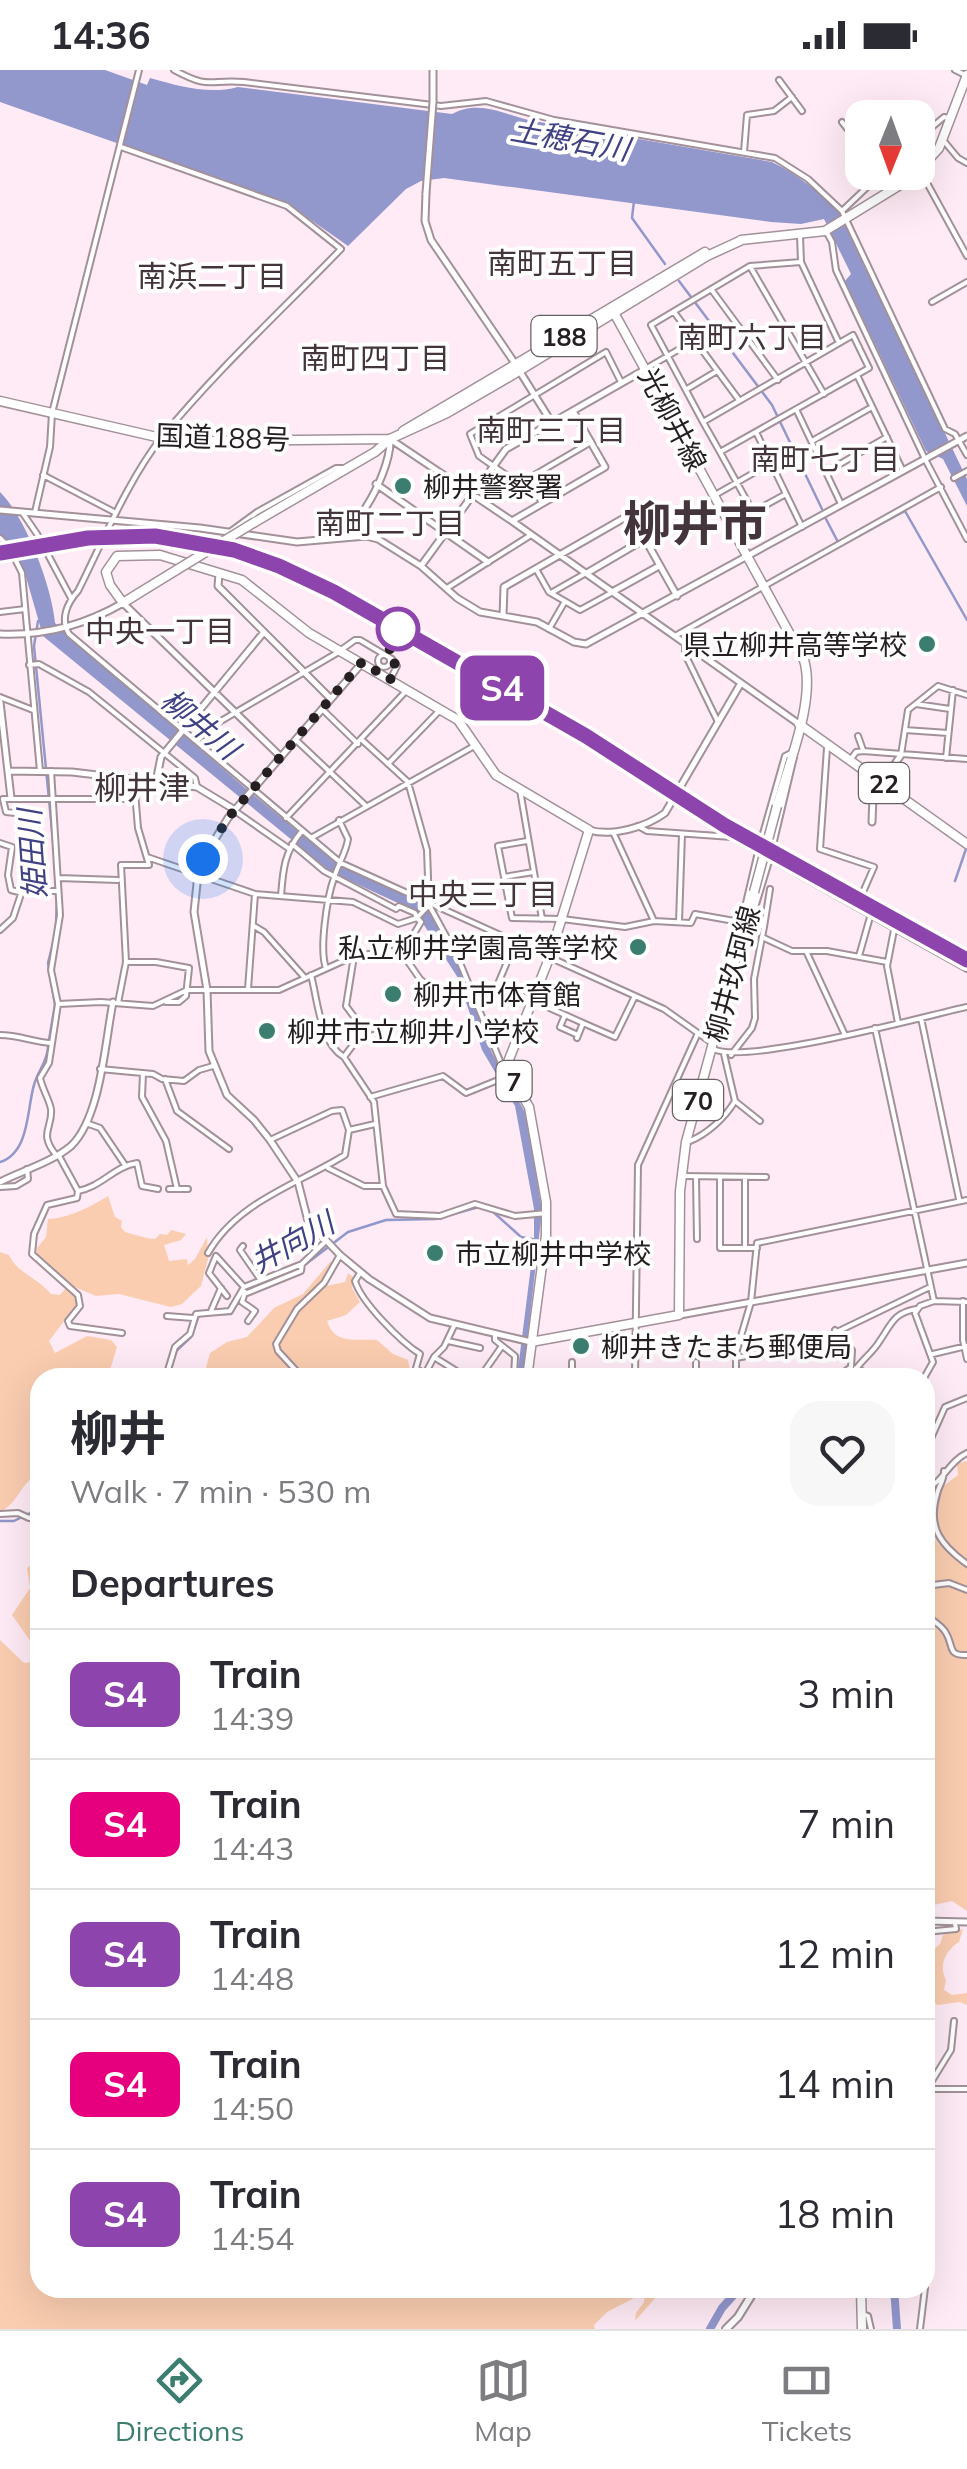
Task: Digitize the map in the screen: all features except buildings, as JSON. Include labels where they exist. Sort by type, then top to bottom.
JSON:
[{"type":"main road","name":"188","points":[[935,151],[952,119],[967,76]]},
{"type":"main road","name":"188","points":[[390,439],[414,422],[518,368],[721,243],[827,230],[890,190]]},
{"type":"main road","name":"光柳井線","points":[[613,310],[804,660],[807,695],[799,724]]},
{"type":"main road","name":"国道188号","points":[[0,401],[161,438],[390,439]]},
{"type":"main road","points":[[390,439],[352,465],[255,522],[139,593],[123,603],[110,586],[106,572],[117,556],[160,556],[220,572],[242,580],[339,652],[458,720],[490,768],[588,830]]},
{"type":"main road","points":[[350,440],[360,449],[352,465]]},
{"type":"main road","name":"22","points":[[799,724],[967,844]]},
{"type":"main road","name":"柳井玖珂線","points":[[680,1315],[681,1176],[686,1142],[799,724]]},
{"type":"main road","name":"7","points":[[528,1368],[546,1213],[529,1108],[508,1073],[550,956],[588,830]]},
{"type":"main road","points":[[529,1342],[680,1315]]},
{"type":"main road","points":[[726,2329],[750,2298]]},
{"type":"main road","points":[[862,2298],[862,2329]]},
{"type":"street","points":[[174,70],[201,84],[244,82],[441,106],[486,101],[554,120],[784,162],[844,217],[945,429],[959,440],[967,455]]},
{"type":"street","points":[[434,70],[425,222],[431,240],[552,423]]},
{"type":"street","points":[[955,70],[967,76]]},
{"type":"street","points":[[35,514],[50,447],[52,413],[138,73]]},
{"type":"street","points":[[779,80],[802,111]]},
{"type":"street","points":[[744,152],[747,115],[774,111],[792,97]]},
{"type":"street","points":[[935,124],[944,116],[952,119]]},
{"type":"street","points":[[842,122],[845,126]]},
{"type":"street","points":[[943,140],[967,163]]},
{"type":"street","points":[[63,627],[71,598],[161,438],[201,390],[341,249],[280,203],[121,146]]},
{"type":"street","points":[[844,217],[867,190]]},
{"type":"street","points":[[930,190],[967,256]]},
{"type":"street","points":[[827,230],[836,270],[967,539]]},
{"type":"street","points":[[800,236],[801,262],[839,343]]},
{"type":"street","points":[[786,494],[753,512],[651,326],[750,266],[801,262]]},
{"type":"street","points":[[750,266],[824,394]]},
{"type":"street","points":[[932,302],[967,282]]},
{"type":"street","points":[[711,289],[778,380]]},
{"type":"street","points":[[674,312],[740,401]]},
{"type":"street","points":[[703,422],[854,334],[868,368],[720,452]]},
{"type":"street","points":[[421,566],[506,450],[694,340]]},
{"type":"street","points":[[545,502],[479,456],[470,434],[606,352],[622,383]]},
{"type":"street","points":[[686,390],[717,370]]},
{"type":"street","points":[[857,375],[903,471]]},
{"type":"street","points":[[812,441],[872,407]]},
{"type":"street","points":[[796,408],[842,505]]},
{"type":"street","points":[[512,521],[605,467],[573,411]]},
{"type":"street","points":[[756,432],[802,527]]},
{"type":"street","points":[[0,510],[114,517],[307,542],[352,535],[378,538],[480,612],[537,622],[574,642],[586,644],[967,436]]},
{"type":"street","points":[[826,472],[887,437]]},
{"type":"street","points":[[352,535],[352,526],[367,506],[391,450],[390,439]]},
{"type":"street","points":[[390,439],[799,724]]},
{"type":"street","points":[[519,484],[590,442]]},
{"type":"street","points":[[366,456],[376,459],[382,469]]},
{"type":"street","points":[[715,495],[771,463]]},
{"type":"street","points":[[230,532],[257,512],[336,468],[352,465]]},
{"type":"street","points":[[954,478],[966,471]]},
{"type":"street","points":[[43,475],[114,517]]},
{"type":"street","points":[[376,484],[488,562]]},
{"type":"street","points":[[676,636],[940,487]]},
{"type":"street","points":[[20,512],[38,534],[71,598]]},
{"type":"street","points":[[503,616],[504,587],[631,514],[677,596]]},
{"type":"street","points":[[447,588],[532,535]]},
{"type":"street","points":[[0,538],[20,566],[33,710],[52,798],[60,927],[51,970],[58,1004],[49,1064],[40,1078],[51,1109],[48,1146],[57,1154],[78,1191]]},
{"type":"street","points":[[550,593],[645,539]]},
{"type":"street","points":[[536,569],[550,593],[580,610],[659,566]]},
{"type":"street","points":[[220,572],[218,586],[331,698]]},
{"type":"street","points":[[549,629],[564,602]]},
{"type":"street","points":[[0,634],[27,634],[92,621],[123,603],[281,757]]},
{"type":"street","points":[[0,612],[25,609]]},
{"type":"street","points":[[63,627],[341,863],[428,907],[516,941],[664,1009],[728,1054],[845,1035],[967,1007]]},
{"type":"street","points":[[156,782],[167,750],[264,632]]},
{"type":"street","points":[[197,742],[208,728],[305,674],[354,640],[387,656],[397,666],[390,680]]},
{"type":"street","points":[[686,644],[685,654],[718,722]]},
{"type":"street","points":[[362,662],[235,810],[211,844],[198,874],[196,933],[207,990],[207,1036],[213,1066],[227,1095],[254,1120],[298,1182],[308,1221],[340,1255],[422,1314],[454,1326],[529,1342]]},
{"type":"street","points":[[30,665],[38,664],[89,692],[167,750],[195,778],[196,787]]},
{"type":"street","points":[[588,830],[613,832],[665,814],[741,683]]},
{"type":"street","points":[[872,822],[873,796],[902,754],[906,712],[938,686],[967,696]]},
{"type":"street","points":[[286,818],[407,690]]},
{"type":"street","points":[[946,758],[953,690]]},
{"type":"street","points":[[11,798],[0,700],[33,710]]},
{"type":"street","points":[[916,704],[950,709]]},
{"type":"street","points":[[322,710],[408,782],[427,850],[428,907],[508,1073],[466,1093],[443,1076],[370,1098]]},
{"type":"street","points":[[388,764],[440,710]]},
{"type":"street","points":[[905,730],[948,733]]},
{"type":"street","points":[[858,736],[862,751]]},
{"type":"street","points":[[296,740],[365,805]]},
{"type":"street","points":[[827,743],[820,849],[874,867],[863,892]]},
{"type":"street","points":[[311,838],[476,745]]},
{"type":"street","points":[[850,760],[862,751],[967,760]]},
{"type":"street","points":[[754,836],[774,841],[795,762],[791,753],[785,756],[762,837]]},
{"type":"street","points":[[0,771],[47,771],[196,787],[291,844],[334,876],[396,908],[415,913],[421,922],[402,953]]},
{"type":"street","points":[[0,1185],[72,1144],[86,1123],[126,962],[121,865],[149,865],[140,835],[134,780]]},
{"type":"street","points":[[520,790],[531,838],[498,846],[512,918],[625,926],[654,920],[691,923],[694,914],[740,922]]},
{"type":"street","points":[[32,815],[6,812],[3,799],[135,798]]},
{"type":"street","points":[[326,968],[322,959],[330,899],[348,838],[339,820]]},
{"type":"street","points":[[638,826],[647,831],[732,837],[967,969]]},
{"type":"street","points":[[281,896],[283,864],[291,844],[302,832]]},
{"type":"street","points":[[613,832],[654,920]]},
{"type":"street","points":[[679,922],[682,834]]},
{"type":"street","points":[[527,840],[542,919]]},
{"type":"street","points":[[0,842],[12,847],[10,888],[21,892],[58,891]]},
{"type":"street","points":[[734,966],[740,922],[758,851]]},
{"type":"street","points":[[147,857],[255,894],[353,902],[398,924],[418,917],[428,907]]},
{"type":"street","points":[[734,966],[770,858]]},
{"type":"street","points":[[504,877],[533,872]]},
{"type":"street","points":[[752,874],[764,878]]},
{"type":"street","points":[[58,878],[120,880]]},
{"type":"street","points":[[728,1054],[752,1028],[755,1018],[754,979],[770,889]]},
{"type":"street","points":[[0,930],[13,918],[21,892]]},
{"type":"street","points":[[248,990],[255,894]]},
{"type":"street","points":[[859,956],[871,916]]},
{"type":"street","points":[[751,923],[764,927]]},
{"type":"street","points":[[254,926],[308,977],[326,1038],[374,1102],[383,1186],[399,1215],[440,1216],[476,1204],[515,1216],[546,1213]]},
{"type":"street","points":[[895,929],[888,962],[898,1023]]},
{"type":"street","points":[[762,937],[792,951],[827,951],[888,962]]},
{"type":"street","points":[[498,986],[516,941]]},
{"type":"street","points":[[58,1004],[153,1006],[187,990],[280,990],[354,956],[392,951],[402,953],[415,974],[432,990],[443,994],[498,986],[615,1037],[636,996]]},
{"type":"street","points":[[807,952],[845,1035]]},
{"type":"street","points":[[354,956],[346,1006],[371,1036],[396,1026]]},
{"type":"street","points":[[126,962],[187,966],[187,990]]},
{"type":"street","points":[[565,1014],[560,1026],[577,1036],[583,1023]]},
{"type":"street","points":[[922,1018],[959,1201]]},
{"type":"street","points":[[875,1028],[934,1301]]},
{"type":"street","points":[[344,1058],[364,1030]]},
{"type":"street","points":[[635,1368],[638,1165],[698,1033]]},
{"type":"street","points":[[0,1035],[18,1035],[29,1042],[52,1044]]},
{"type":"street","points":[[686,1142],[703,1136],[728,1114],[735,1101],[728,1054]]},
{"type":"street","points":[[100,1069],[187,1081],[199,1070],[213,1066]]},
{"type":"street","points":[[142,1073],[142,1098],[166,1141],[177,1189]]},
{"type":"street","points":[[166,1079],[178,1111],[228,1149]]},
{"type":"street","points":[[735,1101],[760,1121]]},
{"type":"street","points":[[208,1254],[220,1235],[248,1208],[345,1155],[349,1130],[342,1110],[332,1111],[270,1140]]},
{"type":"street","points":[[86,1123],[100,1128],[125,1165]]},
{"type":"street","points":[[349,1130],[376,1124]]},
{"type":"street","points":[[122,1333],[70,1326],[68,1321],[80,1306],[78,1295],[32,1254],[34,1234],[46,1206],[74,1199],[78,1191],[95,1186],[125,1165],[137,1163],[142,1186],[158,1189]]},
{"type":"street","points":[[327,1166],[342,1178],[364,1186],[383,1186]]},
{"type":"street","points":[[681,1176],[766,1177]]},
{"type":"street","points":[[696,1177],[698,1239]]},
{"type":"street","points":[[720,1177],[720,1248],[756,1248]]},
{"type":"street","points":[[745,1177],[745,1248]]},
{"type":"street","points":[[169,1189],[188,1189]]},
{"type":"street","points":[[736,1368],[751,1302],[758,1243],[967,1200]]},
{"type":"street","points":[[244,1291],[302,1265],[326,1241]]},
{"type":"street","points":[[244,1246],[240,1250],[260,1279]]},
{"type":"street","points":[[544,1248],[637,1249]]},
{"type":"street","points":[[293,1368],[278,1352],[276,1344],[297,1309],[324,1283],[340,1255]]},
{"type":"street","points":[[227,1296],[209,1274],[216,1256],[244,1291],[242,1302],[254,1310],[248,1321]]},
{"type":"street","points":[[680,1315],[926,1268],[967,1264]]},
{"type":"street","points":[[169,1368],[174,1348],[190,1334],[193,1318],[200,1312],[230,1311],[244,1291],[260,1279],[302,1265]]},
{"type":"street","points":[[360,1272],[355,1282],[359,1294],[398,1339],[420,1354],[416,1368]]},
{"type":"street","points":[[736,1358],[814,1343],[930,1287]]},
{"type":"street","points":[[212,1311],[220,1288]]},
{"type":"street","points":[[854,1368],[880,1341],[895,1316],[934,1301],[965,1302],[967,1359]]},
{"type":"street","points":[[916,1309],[915,1317],[933,1362],[930,1368]]},
{"type":"street","points":[[168,1316],[193,1318]]},
{"type":"street","points":[[428,1368],[454,1326]]},
{"type":"street","points":[[835,1330],[852,1350],[854,1368]]},
{"type":"street","points":[[495,1335],[495,1340],[515,1356],[514,1368]]},
{"type":"street","points":[[448,1341],[480,1348]]},
{"type":"street","points":[[487,1368],[502,1346]]},
{"type":"street","points":[[931,1355],[965,1346]]},
{"type":"street","points":[[434,1358],[451,1368]]},
{"type":"street","points":[[572,1362],[572,1368]]},
{"type":"street","points":[[696,1362],[696,1368]]},
{"type":"street","points":[[935,1430],[945,1407],[967,1398]]},
{"type":"street","points":[[935,1485],[944,1471],[967,1453]]},
{"type":"street","points":[[935,1513],[944,1471]]},
{"type":"street","points":[[0,1514],[30,1514]]},
{"type":"street","points":[[935,1530],[942,1543],[967,1564]]},
{"type":"street","points":[[935,1585],[949,1583],[967,1590]]},
{"type":"street","points":[[935,1624],[946,1633],[950,1650],[956,1655],[967,1655]]},
{"type":"street","points":[[935,1922],[967,1922]]},
{"type":"street","points":[[935,1931],[956,1929],[955,1923]]},
{"type":"street","points":[[935,2073],[952,2046],[954,2021]]},
{"type":"street","points":[[935,2088],[967,2089]]},
{"type":"street","points":[[920,2329],[924,2298]]},
{"type":"street","points":[[864,2314],[872,2329]]},
{"type":"shaded area","points":[[108,1196],[125,1232],[155,1239],[171,1230],[186,1234],[181,1240],[164,1245],[169,1261],[187,1259],[188,1265],[207,1237],[208,1259],[201,1286],[182,1304],[171,1307],[119,1294],[96,1296],[75,1287],[77,1304],[49,1341],[55,1353],[87,1336],[111,1340],[117,1347],[111,1368],[30,1368],[30,1480],[0,1512],[0,1252],[9,1255],[51,1294],[60,1295],[66,1288],[60,1275],[37,1254],[46,1237],[48,1219]]},
{"type":"shaded area","points":[[333,1262],[322,1282],[326,1286],[345,1282],[348,1273],[353,1277],[352,1288],[360,1302],[346,1315],[327,1321],[331,1329],[347,1339],[377,1340],[393,1354],[408,1360],[410,1368],[206,1368],[210,1353],[227,1342],[247,1337],[274,1308],[303,1294]]},
{"type":"shaded area","points":[[967,1461],[967,1911],[952,1901],[935,1905],[935,1492],[958,1475],[957,1464]]},
{"type":"shaded area","points":[[30,1588],[30,1641],[12,1615]]},
{"type":"shaded area","points":[[0,1640],[24,1663],[30,1662],[30,2298],[634,2298],[607,2312],[594,2325],[595,2329],[0,2329]]},
{"type":"shaded area","points":[[963,1929],[959,1942],[945,1958],[944,1990],[952,1995],[967,1993],[967,2005],[935,2002],[935,1948],[943,1935]]},
{"type":"shaded area","points":[[644,2298],[655,2298],[635,2321],[636,2313]]},
{"type":"water","name":"土穂石川","points":[[0,70],[105,70],[147,85],[150,78],[194,88],[238,87],[452,114],[480,108],[528,120],[772,162],[808,184],[839,213],[967,479],[967,506],[943,459],[926,451],[845,281],[851,274],[824,219],[801,224],[771,222],[444,178],[421,181],[406,189],[348,246],[287,203],[0,102]]},
{"type":"water","points":[[0,492],[19,518],[36,554],[55,623],[335,862],[420,902],[431,914],[460,967],[492,1053],[526,1114],[542,1211],[524,1368],[518,1368],[534,1242],[534,1209],[515,1106],[482,1050],[458,978],[415,911],[331,872],[43,636],[24,570],[0,534]]},
{"type":"waterway","points":[[634,201],[632,218],[665,264]]},
{"type":"waterway","points":[[679,281],[772,405],[822,509]]},
{"type":"waterway","points":[[826,519],[840,546],[905,511],[967,620]]},
{"type":"waterway","name":"姫田川","points":[[38,621],[34,646],[55,861]]},
{"type":"waterway","points":[[955,881],[966,849]]},
{"type":"waterway","name":"姫田川","points":[[56,926],[57,894]]},
{"type":"waterway","name":"姫田川","points":[[49,1040],[55,1005],[48,963],[54,939]]},
{"type":"waterway","name":"姫田川","points":[[0,1162],[10,1157],[22,1139],[34,1085],[48,1047]]},
{"type":"waterway","name":"井向川","points":[[274,1277],[306,1264],[348,1232],[386,1220],[435,1219],[479,1207]]},
{"type":"waterway","name":"井向川","points":[[491,1210],[521,1237],[537,1240]]},
{"type":"waterway","name":"井向川","points":[[212,1314],[231,1314],[253,1285]]},
{"type":"waterway","name":"井向川","points":[[174,1353],[191,1337],[199,1315]]},
{"type":"waterway","name":"井向川","points":[[0,1521],[14,1521],[30,1513]]},
{"type":"waterway","name":"柳井川","points":[[710,2329],[731,2298]]},
{"type":"waterway","points":[[895,2298],[897,2329]]},
{"type":"railway","points":[[0,553],[105,537],[155,536],[235,550],[279,566],[334,592],[586,736],[724,825],[967,960]]},
{"type":"train","name":"S4","points":[[0,553],[88,538],[155,536],[234,550],[306,577],[586,736],[724,825],[967,960]]},
{"type":"place","name":"柳井警察署","points":[[403,486]]},
{"type":"place","name":"県立柳井高等学校","points":[[927,644]]},
{"type":"place","name":"私立柳井学園高等学校","points":[[638,947]]},
{"type":"place","name":"柳井市体育館","points":[[393,994]]},
{"type":"place","name":"柳井市立柳井小学校","points":[[267,1031]]},
{"type":"place","name":"市立柳井中学校","points":[[435,1253]]},
{"type":"place","name":"柳井きたまち郵便局","points":[[581,1346]]},
{"type":"district","name":"南町五丁目","points":[[562,263]]},
{"type":"district","name":"南浜二丁目","points":[[212,276]]},
{"type":"district","name":"南町六丁目","points":[[752,337]]},
{"type":"district","name":"南町四丁目","points":[[375,358]]},
{"type":"district","name":"南町三丁目","points":[[551,430]]},
{"type":"district","name":"南町七丁目","points":[[825,459]]},
{"type":"district","name":"南町二丁目","points":[[390,523]]},
{"type":"district","name":"柳井市","points":[[695,523]]},
{"type":"district","name":"中央一丁目","points":[[160,631]]},
{"type":"district","name":"柳井津","points":[[142,787]]},
{"type":"district","name":"中央三丁目","points":[[483,894]]},
{"type":"route","points":[[203,859],[228,818],[362,662],[390,680],[397,666],[387,656],[398,629]]}]
